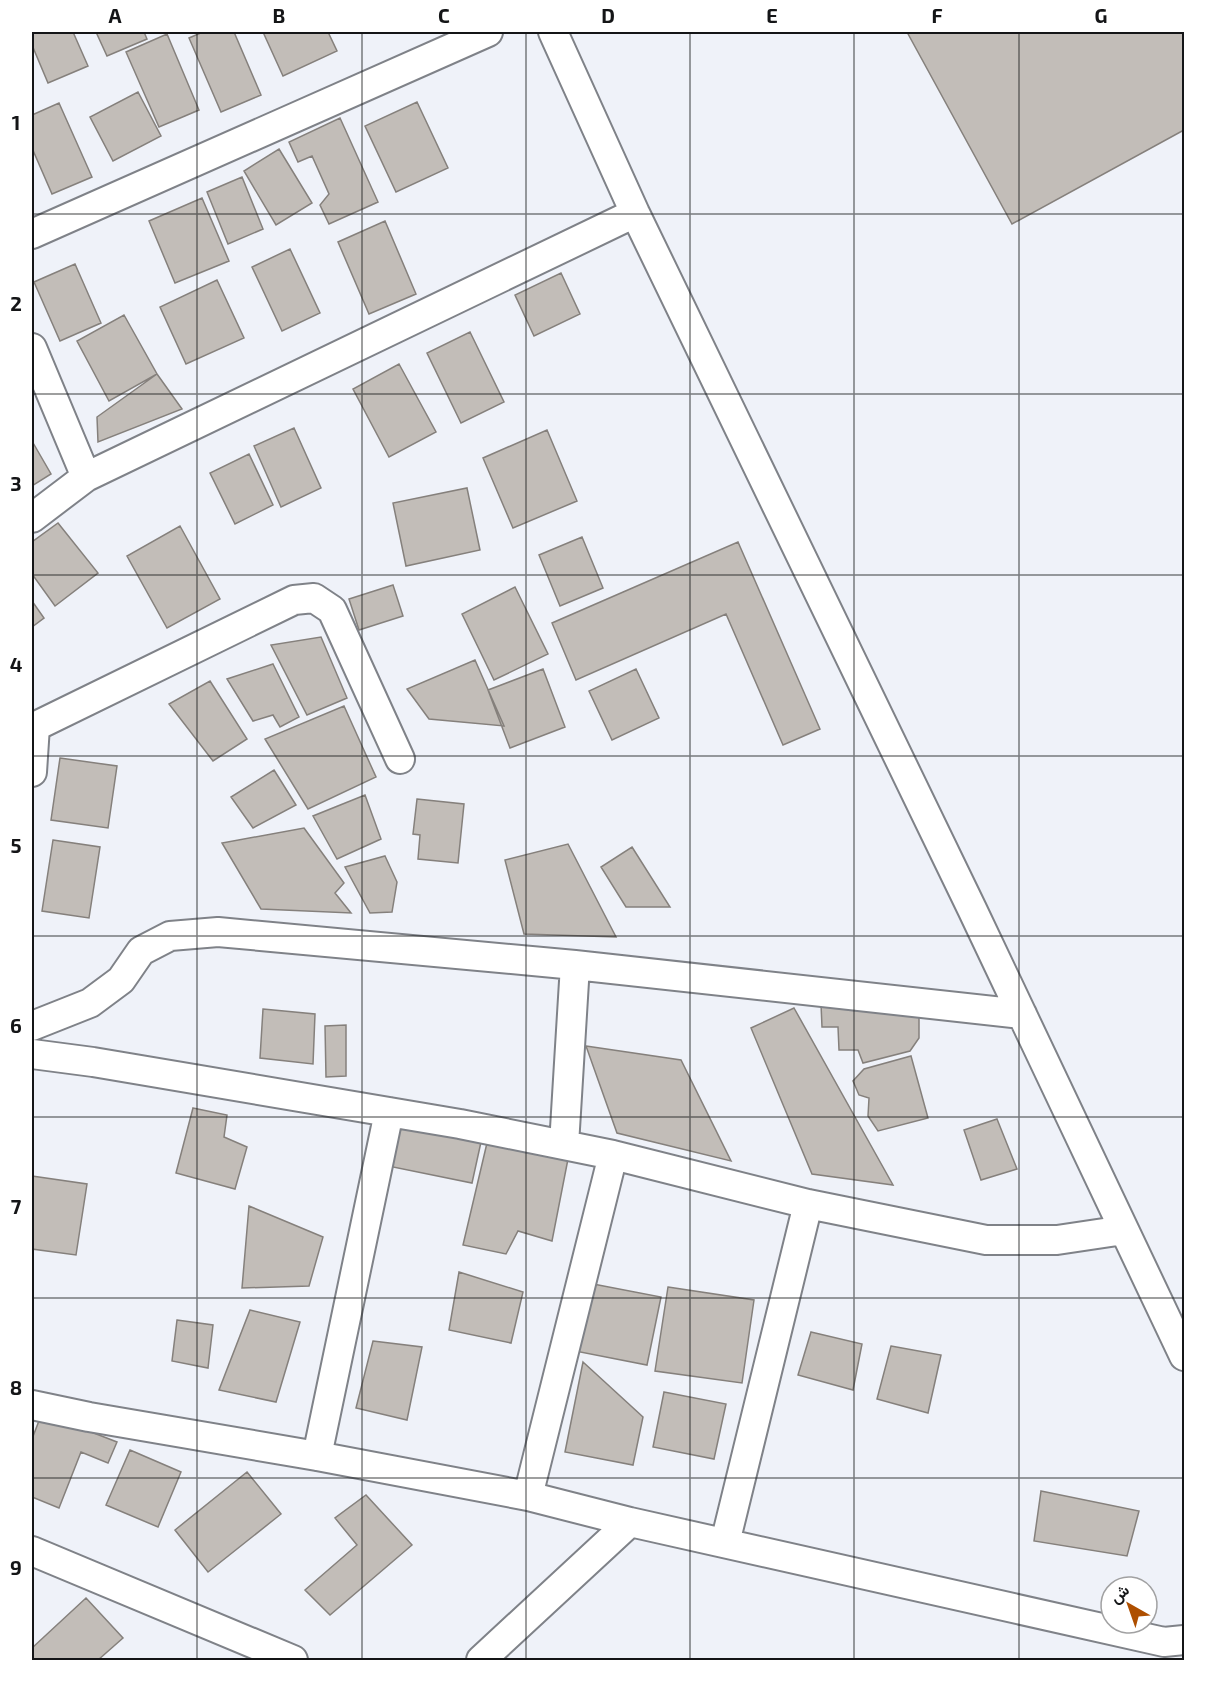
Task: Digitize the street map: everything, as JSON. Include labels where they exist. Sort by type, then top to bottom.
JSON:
[{"type":"street","points":[[32,234],[488,32]]},
{"type":"street","points":[[553,32],[635,213],[1185,1356]]},
{"type":"street","points":[[32,518],[86,477],[635,213]]},
{"type":"street","points":[[32,348],[86,477]]},
{"type":"street","points":[[32,772],[33,727],[294,600],[314,598],[332,610],[400,759]]},
{"type":"street","points":[[32,1026],[90,1003],[121,980],[141,951],[170,936],[218,932],[575,965],[1022,1014]]},
{"type":"street","points":[[564,1145],[575,965]]},
{"type":"street","points":[[32,1054],[93,1062],[389,1112],[564,1145],[808,1204],[986,1240],[1057,1240],[1125,1230]]},
{"type":"street","points":[[317,1456],[389,1112]]},
{"type":"street","points":[[528,1496],[613,1155]]},
{"type":"street","points":[[725,1543],[808,1204]]},
{"type":"street","points":[[32,1405],[89,1418],[317,1456],[528,1496],[630,1522],[1164,1642],[1185,1640]]},
{"type":"street","points":[[481,1660],[630,1522]]},
{"type":"street","points":[[32,1551],[293,1660]]},
{"type":"building","points":[[32,32],[73,32],[88,66],[48,83],[32,45]]},
{"type":"building","points":[[96,32],[144,32],[147,39],[107,56]]},
{"type":"building","points":[[203,32],[234,32],[261,95],[221,112],[189,38]]},
{"type":"building","points":[[263,32],[328,32],[337,51],[283,76]]},
{"type":"building","points":[[907,32],[1184,32],[1184,130],[1012,224]]},
{"type":"building","points":[[167,34],[199,110],[159,127],[126,52]]},
{"type":"building","points":[[138,92],[161,136],[113,161],[90,117]]},
{"type":"building","points":[[417,102],[448,168],[396,192],[365,126]]},
{"type":"building","points":[[59,103],[92,177],[52,194],[32,148],[32,115]]},
{"type":"building","points":[[340,118],[378,202],[329,224],[320,205],[329,194],[312,156],[298,162],[289,142]]},
{"type":"building","points":[[279,149],[312,203],[276,225],[244,171]]},
{"type":"building","points":[[242,177],[263,229],[228,244],[207,192]]},
{"type":"building","points":[[202,198],[229,261],[175,283],[149,221]]},
{"type":"building","points":[[385,221],[416,294],[369,314],[338,242]]},
{"type":"building","points":[[290,249],[320,313],[282,331],[252,267]]},
{"type":"building","points":[[75,264],[101,323],[60,341],[34,282]]},
{"type":"building","points":[[561,273],[580,314],[534,336],[515,295]]},
{"type":"building","points":[[217,280],[244,338],[186,364],[160,307]]},
{"type":"building","points":[[124,315],[157,374],[109,401],[77,341]]},
{"type":"building","points":[[470,332],[504,402],[461,423],[427,353]]},
{"type":"building","points":[[399,364],[436,432],[389,457],[353,389]]},
{"type":"building","points":[[157,374],[182,409],[98,442],[97,417]]},
{"type":"building","points":[[294,428],[321,488],[281,507],[254,446]]},
{"type":"building","points":[[547,430],[577,501],[513,528],[483,458]]},
{"type":"building","points":[[32,441],[51,474],[32,486]]},
{"type":"building","points":[[249,454],[273,505],[235,524],[210,473]]},
{"type":"building","points":[[467,488],[480,550],[406,566],[393,503]]},
{"type":"building","points":[[58,523],[98,573],[55,606],[32,574],[32,542]]},
{"type":"building","points":[[180,526],[220,599],[167,628],[127,556]]},
{"type":"building","points":[[582,537],[603,588],[560,606],[539,555]]},
{"type":"building","points":[[738,542],[820,729],[783,745],[726,614],[576,680],[552,623]]},
{"type":"building","points":[[393,585],[403,616],[359,630],[349,599]]},
{"type":"building","points":[[515,587],[548,654],[494,680],[462,614]]},
{"type":"building","points":[[32,601],[44,618],[32,627]]},
{"type":"building","points":[[321,637],[347,698],[307,715],[271,645]]},
{"type":"building","points":[[475,660],[504,726],[429,719],[407,689]]},
{"type":"building","points":[[273,664],[299,717],[280,727],[273,715],[253,721],[227,679]]},
{"type":"building","points":[[543,669],[565,727],[510,748],[488,690]]},
{"type":"building","points":[[636,669],[659,718],[612,740],[589,691]]},
{"type":"building","points":[[210,681],[247,739],[213,761],[169,704]]},
{"type":"building","points":[[344,706],[376,777],[308,809],[265,739]]},
{"type":"building","points":[[60,758],[117,766],[108,828],[51,820]]},
{"type":"building","points":[[274,770],[296,805],[253,828],[231,797]]},
{"type":"building","points":[[365,795],[381,839],[337,859],[313,816]]},
{"type":"building","points":[[417,799],[464,804],[458,863],[418,859],[420,835],[413,834]]},
{"type":"building","points":[[304,828],[344,883],[335,893],[351,913],[261,909],[222,843]]},
{"type":"building","points":[[53,840],[100,847],[89,918],[42,911]]},
{"type":"building","points":[[568,844],[616,937],[524,934],[505,860]]},
{"type":"building","points":[[632,847],[670,907],[626,907],[601,867]]},
{"type":"building","points":[[385,856],[397,882],[392,912],[370,913],[345,867]]},
{"type":"building","points":[[821,1004],[919,1010],[919,1038],[910,1051],[863,1063],[858,1050],[839,1050],[838,1027],[822,1027]]},
{"type":"building","points":[[794,1008],[893,1185],[812,1174],[751,1028]]},
{"type":"building","points":[[263,1009],[315,1014],[313,1064],[260,1058]]},
{"type":"building","points":[[346,1025],[346,1076],[326,1077],[325,1026]]},
{"type":"building","points":[[586,1046],[681,1060],[731,1161],[617,1133]]},
{"type":"building","points":[[911,1056],[928,1118],[878,1131],[868,1116],[869,1098],[859,1095],[853,1081],[864,1069]]},
{"type":"building","points":[[193,1108],[227,1115],[224,1137],[247,1147],[235,1189],[176,1173]]},
{"type":"building","points":[[997,1119],[1017,1169],[981,1180],[964,1130]]},
{"type":"building","points":[[398,1125],[481,1142],[472,1183],[388,1166]]},
{"type":"building","points":[[487,1143],[568,1159],[552,1241],[518,1231],[506,1254],[463,1245]]},
{"type":"building","points":[[32,1176],[87,1184],[76,1255],[32,1249]]},
{"type":"building","points":[[249,1206],[323,1237],[309,1286],[242,1288]]},
{"type":"building","points":[[459,1272],[523,1292],[511,1343],[449,1330]]},
{"type":"building","points":[[588,1283],[661,1297],[647,1365],[575,1351]]},
{"type":"building","points":[[668,1287],[754,1300],[742,1383],[655,1371]]},
{"type":"building","points":[[250,1310],[300,1322],[276,1402],[219,1390]]},
{"type":"building","points":[[177,1320],[213,1325],[208,1368],[172,1361]]},
{"type":"building","points":[[811,1332],[862,1344],[853,1390],[798,1375]]},
{"type":"building","points":[[373,1341],[422,1347],[407,1420],[356,1408]]},
{"type":"building","points":[[891,1346],[941,1355],[928,1413],[877,1399]]},
{"type":"building","points":[[583,1362],[643,1417],[633,1465],[565,1452]]},
{"type":"building","points":[[664,1392],[726,1404],[714,1459],[653,1447]]},
{"type":"building","points":[[42,1413],[117,1442],[108,1463],[81,1452],[59,1508],[32,1497],[32,1439]]},
{"type":"building","points":[[130,1450],[181,1472],[158,1527],[106,1505]]},
{"type":"building","points":[[247,1472],[281,1514],[208,1572],[175,1530]]},
{"type":"building","points":[[1041,1491],[1139,1511],[1127,1556],[1034,1541]]},
{"type":"building","points":[[366,1495],[412,1545],[330,1615],[305,1590],[357,1545],[335,1518]]},
{"type":"building","points":[[86,1598],[123,1638],[98,1660],[32,1660],[32,1648]]}]
